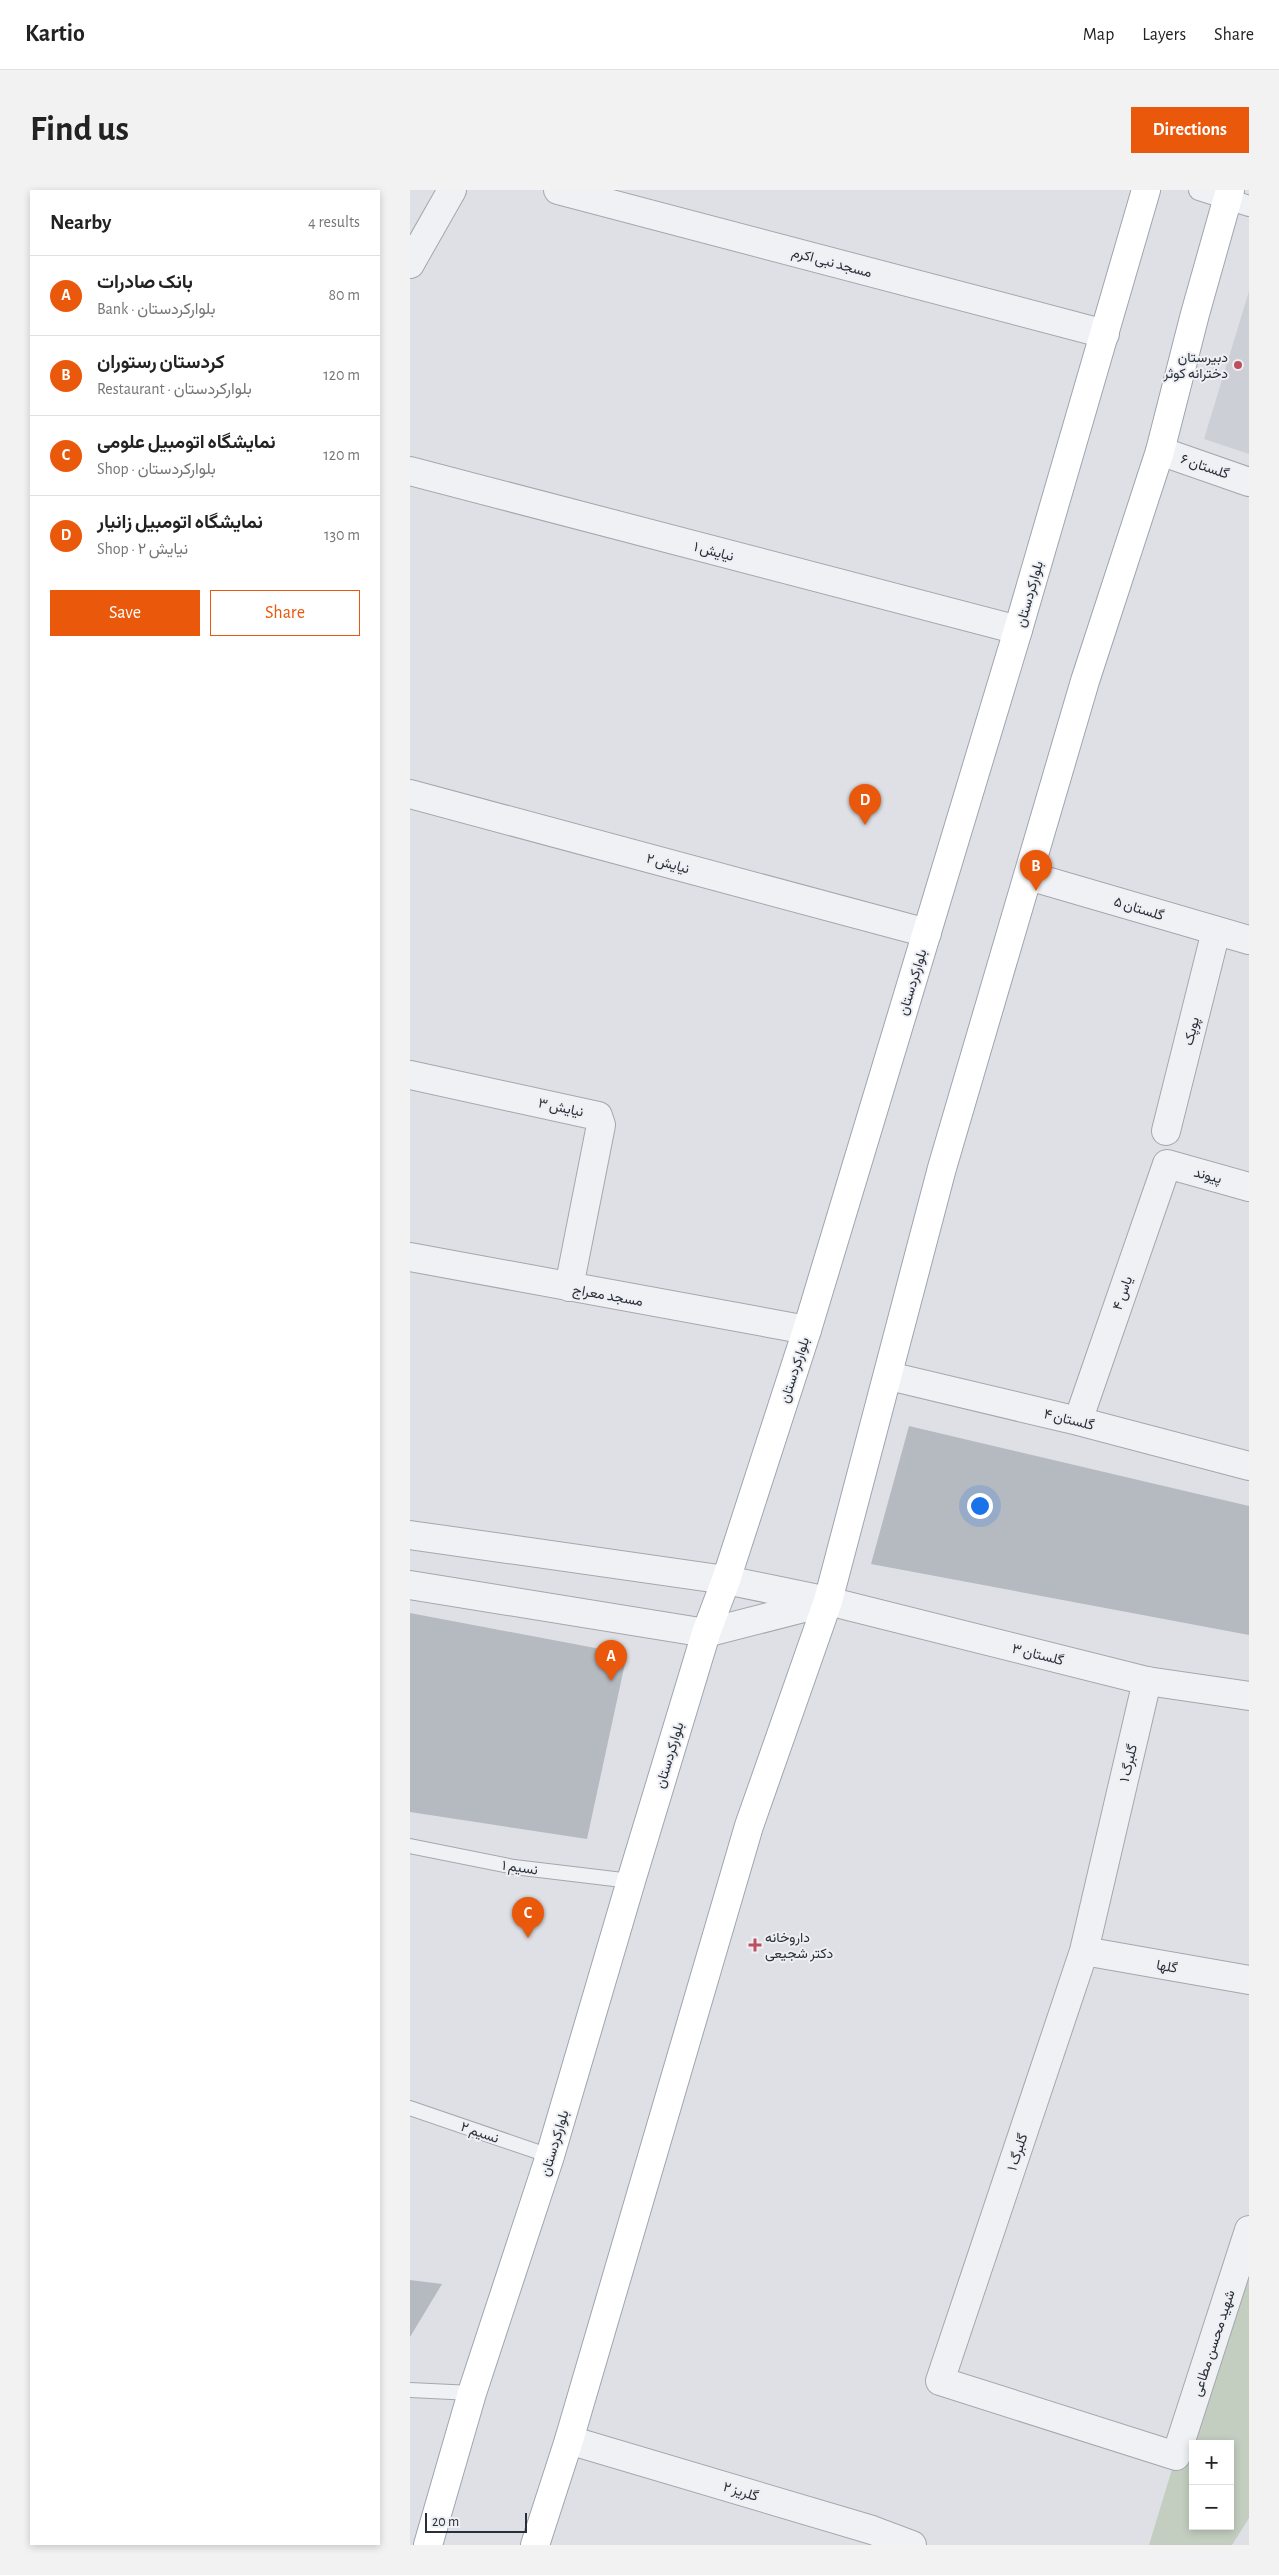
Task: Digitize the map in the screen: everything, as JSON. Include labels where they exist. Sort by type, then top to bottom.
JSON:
[{"type":"main road","name":"بلوارکردستان","points":[[428,2545],[472,2393],[550,2156],[706,1633],[726,1580],[806,1330],[1018,630],[1146,190]]},
{"type":"main road","points":[[535,2545],[569,2440],[749,1826],[828,1601],[889,1376],[942,1168],[1085,681],[1160,451],[1195,314],[1236,198]]},
{"type":"street","points":[[410,264],[452,190]]},
{"type":"street","name":"مسجد نبی اکرم","points":[[558,190],[1105,334]]},
{"type":"street","points":[[1199,190],[1236,198]]},
{"type":"street","name":"گلستان ۶","points":[[1160,451],[1249,482]]},
{"type":"street","name":"نیایش ۱","points":[[410,471],[1018,630]]},
{"type":"street","name":"نیایش ۲","points":[[410,794],[927,933]]},
{"type":"street","name":"گلستان ۵","points":[[1029,876],[1249,940]]},
{"type":"street","name":"پوپک","points":[[1166,1131],[1216,931]]},
{"type":"street","name":"نیایش ۳","points":[[410,1075],[598,1116],[601,1125],[568,1288]]},
{"type":"street","name":"پیوند","points":[[1167,1164],[1249,1187]]},
{"type":"street","name":"یاس ۴","points":[[1078,1421],[1167,1164]]},
{"type":"street","name":"مسجد معراج","points":[[410,1257],[568,1288],[806,1330]]},
{"type":"street","name":"گلستان ۴","points":[[889,1376],[1078,1421],[1249,1466]]},
{"type":"street","name":"گلستان ۳","points":[[410,1535],[726,1580],[828,1601],[1147,1681],[1249,1696]]},
{"type":"street","points":[[410,1585],[706,1633],[828,1601]]},
{"type":"street","name":"گلبرگ ۱","points":[[1147,1681],[1084,1951],[940,2381],[1176,2456]]},
{"type":"street","name":"گلها","points":[[1084,1951],[1249,1980]]},
{"type":"street","name":"شهید محسن مطاعی","points":[[1176,2456],[1249,2230]]},
{"type":"street","name":"گلریز ۲","points":[[569,2440],[870,2537],[912,2545]]},
{"type":"lane","name":"نسیم ۱","points":[[410,1846],[514,1867],[631,1881]]},
{"type":"lane","name":"نسیم ۲","points":[[410,2108],[550,2156]]},
{"type":"lane","points":[[410,2390],[472,2393]]},
{"type":"shaded area","name":"دبیرستان دخترانه کوثر","points":[[1249,291],[1249,454],[1204,439]]},
{"type":"green space","points":[[1249,2271],[1249,2518],[1232,2545],[1149,2545],[1176,2456]]},
{"type":"building","points":[[909,1426],[1249,1506],[1249,1635],[871,1564]]},
{"type":"building","points":[[410,1613],[627,1654],[587,1839],[410,1812]]},
{"type":"building","points":[[410,2280],[442,2284],[410,2337]]},
{"type":"place","name":"دبیرستان دخترانه کوثر","points":[[1238,365]]},
{"type":"place","name":"نمایشگاه اتومبیل زانیار","points":[[865,825]]},
{"type":"place","name":"کردستان رستوران","points":[[1036,891]]},
{"type":"place","name":"بانک صادرات","points":[[611,1681]]},
{"type":"place","name":"نمایشگاه اتومبیل علومی","points":[[528,1938]]},
{"type":"place","name":"داروخانه دکتر شجیعی","points":[[755,1945]]}]
